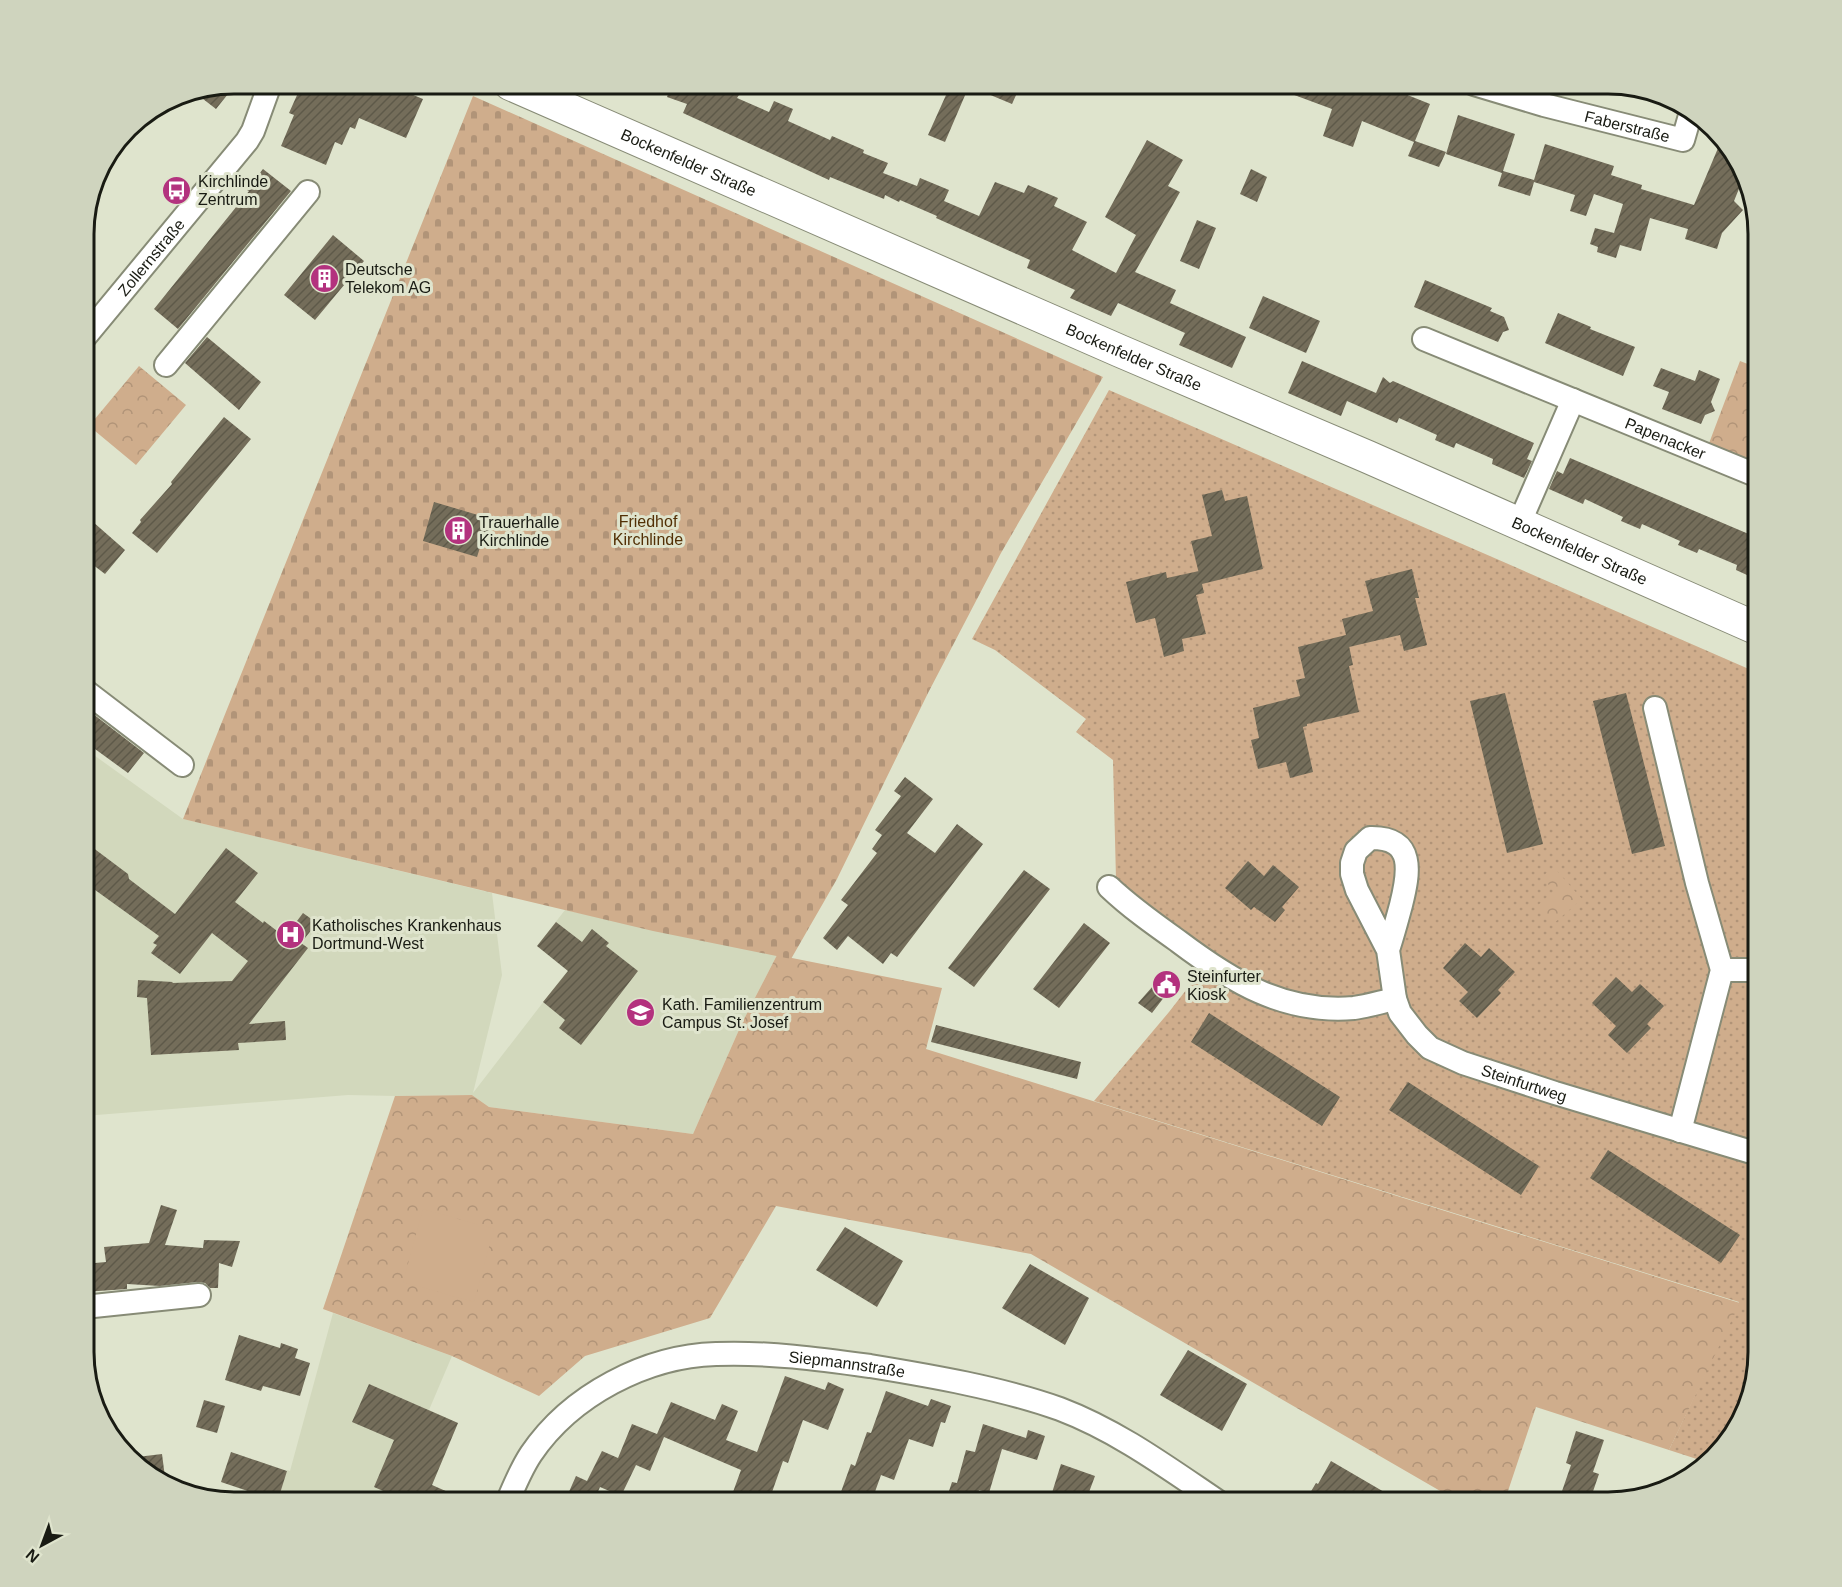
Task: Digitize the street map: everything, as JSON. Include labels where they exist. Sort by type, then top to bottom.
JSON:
[{"type":"main road","name":"Bockenfelder Straße","points":[[535,95],[1748,625]]},
{"type":"street","name":"Faberstraße","points":[[1508,94],[1683,140],[1689,121]]},
{"type":"street","name":"Zollernstraße","points":[[95,325],[247,141],[266,95]]},
{"type":"street","points":[[166,365],[308,192]]},
{"type":"street","name":"Papenacker","points":[[1424,339],[1748,472]]},
{"type":"street","points":[[1519,524],[1573,400]]},
{"type":"street","points":[[95,698],[182,765]]},
{"type":"street","points":[[1655,708],[1696,883],[1722,970],[1680,1131]]},
{"type":"street","points":[[1109,887],[1198,956],[1237,982],[1266,995],[1300,1004],[1328,1008],[1355,1008],[1395,999]]},
{"type":"street","name":"Steinfurtweg","points":[[1388,950],[1395,999],[1400,1013],[1417,1035],[1431,1048],[1446,1056],[1555,1093],[1748,1151]]},
{"type":"street","points":[[1722,970],[1748,970]]},
{"type":"street","points":[[95,1306],[199,1295]]},
{"type":"street","name":"Siepmannstraße","points":[[512,1492],[537,1447],[559,1422],[607,1386],[657,1364],[714,1354],[776,1354],[838,1360],[953,1381],[1059,1409],[1118,1436],[1203,1492]]},
{"type":"shaded area","name":"Katholisches Krankenhaus Dortmund-West","points":[[95,756],[183,819],[492,893],[502,975],[473,1093],[575,961],[561,950],[554,959],[537,946],[565,910],[777,955],[742,1023],[693,1134],[489,1107],[472,1095],[348,1095],[95,1115]]},
{"type":"shaded area","points":[[333,1313],[452,1356],[429,1410],[458,1423],[432,1485],[445,1492],[280,1492],[287,1470],[290,1471]]},
{"type":"green space","name":"Friedhof Kirchlinde","points":[[473,96],[1103,377],[1001,553],[928,693],[837,879],[791,959],[653,931],[183,819]]},
{"type":"green space","points":[[1740,361],[1748,364],[1748,461],[1708,446]]},
{"type":"green space","points":[[139,366],[186,405],[136,465],[95,431],[95,419]]},
{"type":"green space","points":[[1109,390],[1748,669],[1748,1353],[1745,1380],[1737,1406],[1719,1438],[1700,1458],[1698,1459],[1669,1450],[1739,1302],[1094,1101],[1169,1012],[1214,954],[1116,879],[1113,760],[1076,732],[1086,719],[995,650],[972,639]]},
{"type":"green space","points":[[1551,869],[1557,871],[1582,899],[1553,924],[1537,906],[1554,891],[1542,877]]},
{"type":"green space","points":[[777,955],[942,988],[926,1049],[1740,1303],[1669,1450],[1536,1407],[1508,1492],[1442,1492],[1031,1254],[776,1206],[710,1318],[585,1356],[539,1396],[452,1356],[323,1309],[395,1096],[472,1095],[489,1107],[693,1134],[742,1023]]},
{"type":"green space","points":[[423,1209],[494,1229],[474,1302],[403,1282]]},
{"type":"building","points":[[946,94],[965,94],[945,142],[928,135]]},
{"type":"building","points":[[989,94],[1016,94],[1012,104]]},
{"type":"building","points":[[1292,94],[1405,94],[1430,104],[1415,141],[1446,152],[1439,167],[1408,156],[1414,142],[1362,121],[1353,147],[1323,136],[1332,109]]},
{"type":"building","points":[[227,95],[216,109],[202,98]]},
{"type":"building","points":[[297,95],[413,95],[423,99],[406,138],[359,118],[355,129],[350,127],[342,145],[335,142],[326,165],[281,146],[294,115],[289,113]]},
{"type":"building","points":[[668,95],[738,95],[737,98],[769,112],[774,101],[793,109],[788,121],[830,140],[832,136],[864,150],[863,153],[888,163],[883,173],[917,186],[920,178],[949,190],[944,201],[979,216],[995,182],[1024,193],[1028,185],[1058,198],[1054,206],[1087,222],[1072,250],[1116,273],[1136,235],[1105,217],[1147,140],[1183,160],[1168,186],[1180,192],[1135,272],[1176,290],[1170,303],[1246,337],[1232,368],[1179,345],[1185,333],[1118,303],[1111,316],[1070,298],[1075,290],[1027,268],[1030,260],[900,200],[899,202],[885,195],[884,199],[830,177],[829,180],[683,113],[687,104],[667,97]]},
{"type":"building","points":[[1458,115],[1515,134],[1503,171],[1534,180],[1545,144],[1614,166],[1611,175],[1642,185],[1641,189],[1694,205],[1718,148],[1737,181],[1739,188],[1734,201],[1743,210],[1722,233],[1717,249],[1685,239],[1688,229],[1650,218],[1641,251],[1620,245],[1616,258],[1597,252],[1598,247],[1590,244],[1595,228],[1614,233],[1623,204],[1594,194],[1586,216],[1570,211],[1575,195],[1534,182],[1530,196],[1498,186],[1502,173],[1446,154]]},
{"type":"building","points":[[263,169],[291,191],[178,329],[154,309],[249,191],[247,190]]},
{"type":"building","points":[[1251,169],[1267,177],[1257,202],[1240,194]]},
{"type":"building","points":[[1197,220],[1216,228],[1199,269],[1180,261]]},
{"type":"building","name":"Deutsche Telekom AG","points":[[333,235],[364,261],[315,320],[284,295]]},
{"type":"building","points":[[1425,280],[1492,308],[1490,311],[1504,317],[1509,330],[1503,332],[1498,342],[1414,307]]},
{"type":"building","points":[[1263,296],[1320,321],[1306,353],[1249,328]]},
{"type":"building","points":[[1558,313],[1635,347],[1623,376],[1545,343]]},
{"type":"building","points":[[207,337],[261,382],[239,410],[185,363]]},
{"type":"building","points":[[1302,361],[1376,393],[1383,377],[1390,383],[1393,381],[1534,443],[1527,459],[1532,461],[1524,478],[1492,464],[1493,459],[1456,443],[1454,448],[1435,440],[1437,435],[1399,418],[1397,423],[1347,401],[1341,416],[1288,393]]},
{"type":"building","points":[[1661,368],[1695,381],[1699,370],[1720,379],[1711,402],[1715,411],[1705,415],[1701,424],[1662,409],[1669,392],[1653,386]]},
{"type":"building","points":[[224,417],[251,439],[157,553],[132,533],[141,522],[140,520],[172,484],[171,482]]},
{"type":"building","points":[[1570,458],[1748,534],[1748,575],[1736,570],[1737,565],[1699,549],[1697,553],[1678,545],[1680,541],[1642,524],[1640,529],[1621,521],[1623,517],[1585,499],[1583,504],[1549,489],[1557,471],[1563,474]]},
{"type":"building","points":[[1222,490],[1225,501],[1247,496],[1263,569],[1202,584],[1204,593],[1196,595],[1206,634],[1182,639],[1184,651],[1164,657],[1155,618],[1136,623],[1126,582],[1166,572],[1167,578],[1198,571],[1191,541],[1212,536],[1202,495]]},
{"type":"building","name":"Trauerhalle Kirchlinde","points":[[434,502],[492,521],[487,539],[483,538],[477,557],[423,541]]},
{"type":"building","points":[[95,524],[125,550],[105,574],[95,566]]},
{"type":"building","points":[[1412,569],[1419,598],[1415,598],[1427,645],[1404,651],[1400,635],[1349,647],[1353,665],[1349,666],[1359,712],[1307,724],[1303,727],[1313,772],[1290,778],[1286,762],[1258,769],[1251,740],[1259,738],[1253,708],[1300,696],[1296,680],[1305,678],[1298,647],[1346,635],[1342,619],[1373,611],[1365,581]]},
{"type":"building","points":[[1505,693],[1543,844],[1507,853],[1470,701]]},
{"type":"building","points":[[1626,693],[1665,846],[1632,854],[1593,701]]},
{"type":"building","points":[[95,715],[144,753],[128,773],[95,749]]},
{"type":"building","points":[[905,777],[933,799],[907,833],[935,853],[957,824],[983,844],[897,957],[891,953],[883,964],[848,936],[837,950],[823,938],[848,905],[841,900],[877,853],[872,849],[882,835],[875,830],[901,796],[894,791]]},
{"type":"building","points":[[226,848],[258,873],[235,902],[285,937],[303,913],[317,923],[301,943],[308,948],[249,1024],[285,1021],[286,1040],[238,1043],[239,1050],[151,1055],[147,998],[137,997],[138,980],[172,983],[232,981],[248,961],[212,933],[180,974],[151,953],[157,945],[153,943],[159,936],[95,890],[95,849],[175,914]]},
{"type":"building","points":[[1248,861],[1264,876],[1273,865],[1299,887],[1282,907],[1285,910],[1275,922],[1254,907],[1251,910],[1225,888]]},
{"type":"building","points":[[1024,870],[1050,889],[974,987],[948,968]]},
{"type":"building","points":[[556,922],[582,942],[592,929],[609,943],[606,946],[638,971],[581,1045],[559,1028],[565,1020],[543,1002],[568,971],[537,946]]},
{"type":"building","points":[[1084,923],[1110,943],[1059,1008],[1033,989]]},
{"type":"building","points":[[1465,943],[1481,957],[1489,948],[1515,972],[1498,990],[1501,993],[1477,1018],[1459,1001],[1468,992],[1443,968]]},
{"type":"building","points":[[1616,977],[1632,992],[1640,984],[1664,1006],[1647,1024],[1651,1028],[1627,1053],[1608,1035],[1616,1026],[1592,1003]]},
{"type":"building","points":[[1153,986],[1165,996],[1152,1013],[1138,1003]]},
{"type":"building","points":[[1209,1013],[1340,1097],[1322,1126],[1191,1042]]},
{"type":"building","points":[[936,1025],[1081,1062],[1077,1079],[931,1042]]},
{"type":"building","points":[[1408,1082],[1539,1166],[1521,1195],[1389,1110]]},
{"type":"building","points":[[1608,1150],[1740,1235],[1721,1263],[1590,1178]]},
{"type":"building","points":[[161,1205],[177,1210],[165,1245],[203,1248],[204,1240],[240,1241],[232,1267],[219,1263],[218,1288],[210,1288],[205,1283],[198,1282],[160,1286],[127,1284],[127,1289],[95,1291],[95,1263],[106,1262],[104,1247],[149,1243]]},
{"type":"building","points":[[845,1227],[903,1261],[877,1307],[816,1270]]},
{"type":"building","points":[[1030,1264],[1089,1298],[1065,1345],[1002,1308]]},
{"type":"building","points":[[239,1335],[280,1348],[281,1343],[298,1349],[295,1358],[310,1363],[300,1396],[263,1386],[261,1391],[225,1380]]},
{"type":"building","points":[[1188,1350],[1247,1384],[1222,1431],[1160,1395]]},
{"type":"building","points":[[785,1376],[825,1390],[828,1382],[844,1389],[828,1430],[803,1420],[788,1463],[783,1461],[772,1492],[733,1492],[741,1470],[664,1437],[650,1471],[636,1465],[623,1492],[612,1492],[600,1487],[598,1492],[569,1492],[576,1476],[587,1481],[602,1451],[618,1458],[632,1424],[657,1434],[671,1402],[715,1420],[722,1404],[738,1411],[726,1440],[757,1452]]},
{"type":"building","points":[[369,1384],[458,1423],[432,1485],[448,1492],[386,1492],[374,1487],[394,1440],[352,1422]]},
{"type":"building","points":[[886,1391],[928,1406],[931,1399],[951,1406],[945,1423],[941,1422],[933,1447],[909,1439],[894,1480],[881,1475],[875,1492],[841,1492],[851,1464],[855,1466],[867,1432],[871,1433]]},
{"type":"building","points":[[204,1400],[225,1406],[217,1433],[196,1427]]},
{"type":"building","points":[[983,1424],[1026,1438],[1028,1430],[1045,1436],[1037,1460],[1002,1449],[989,1492],[979,1490],[978,1492],[949,1492],[952,1482],[957,1483],[966,1450],[975,1452]]},
{"type":"building","points":[[1576,1431],[1604,1440],[1593,1472],[1599,1474],[1593,1492],[1562,1492],[1571,1465],[1566,1463]]},
{"type":"building","points":[[231,1452],[287,1471],[280,1492],[251,1492],[221,1482]]},
{"type":"building","points":[[162,1454],[165,1474],[149,1464],[140,1457]]},
{"type":"building","points":[[1331,1461],[1384,1492],[1311,1492],[1316,1483],[1318,1484]]},
{"type":"building","points":[[1061,1464],[1095,1476],[1089,1492],[1052,1492]]},
{"type":"place","name":"Kirchlinde Zentrum","points":[[177,190]]},
{"type":"place","name":"Deutsche Telekom AG","points":[[324,278]]},
{"type":"place","name":"Trauerhalle Kirchlinde","points":[[458,531]]},
{"type":"place","name":"Katholisches Krankenhaus Dortmund-West","points":[[291,934]]},
{"type":"place","name":"Steinfurter Kiosk","points":[[1166,985]]},
{"type":"place","name":"Kath. Familienzentrum Campus St. Josef","points":[[641,1013]]}]
